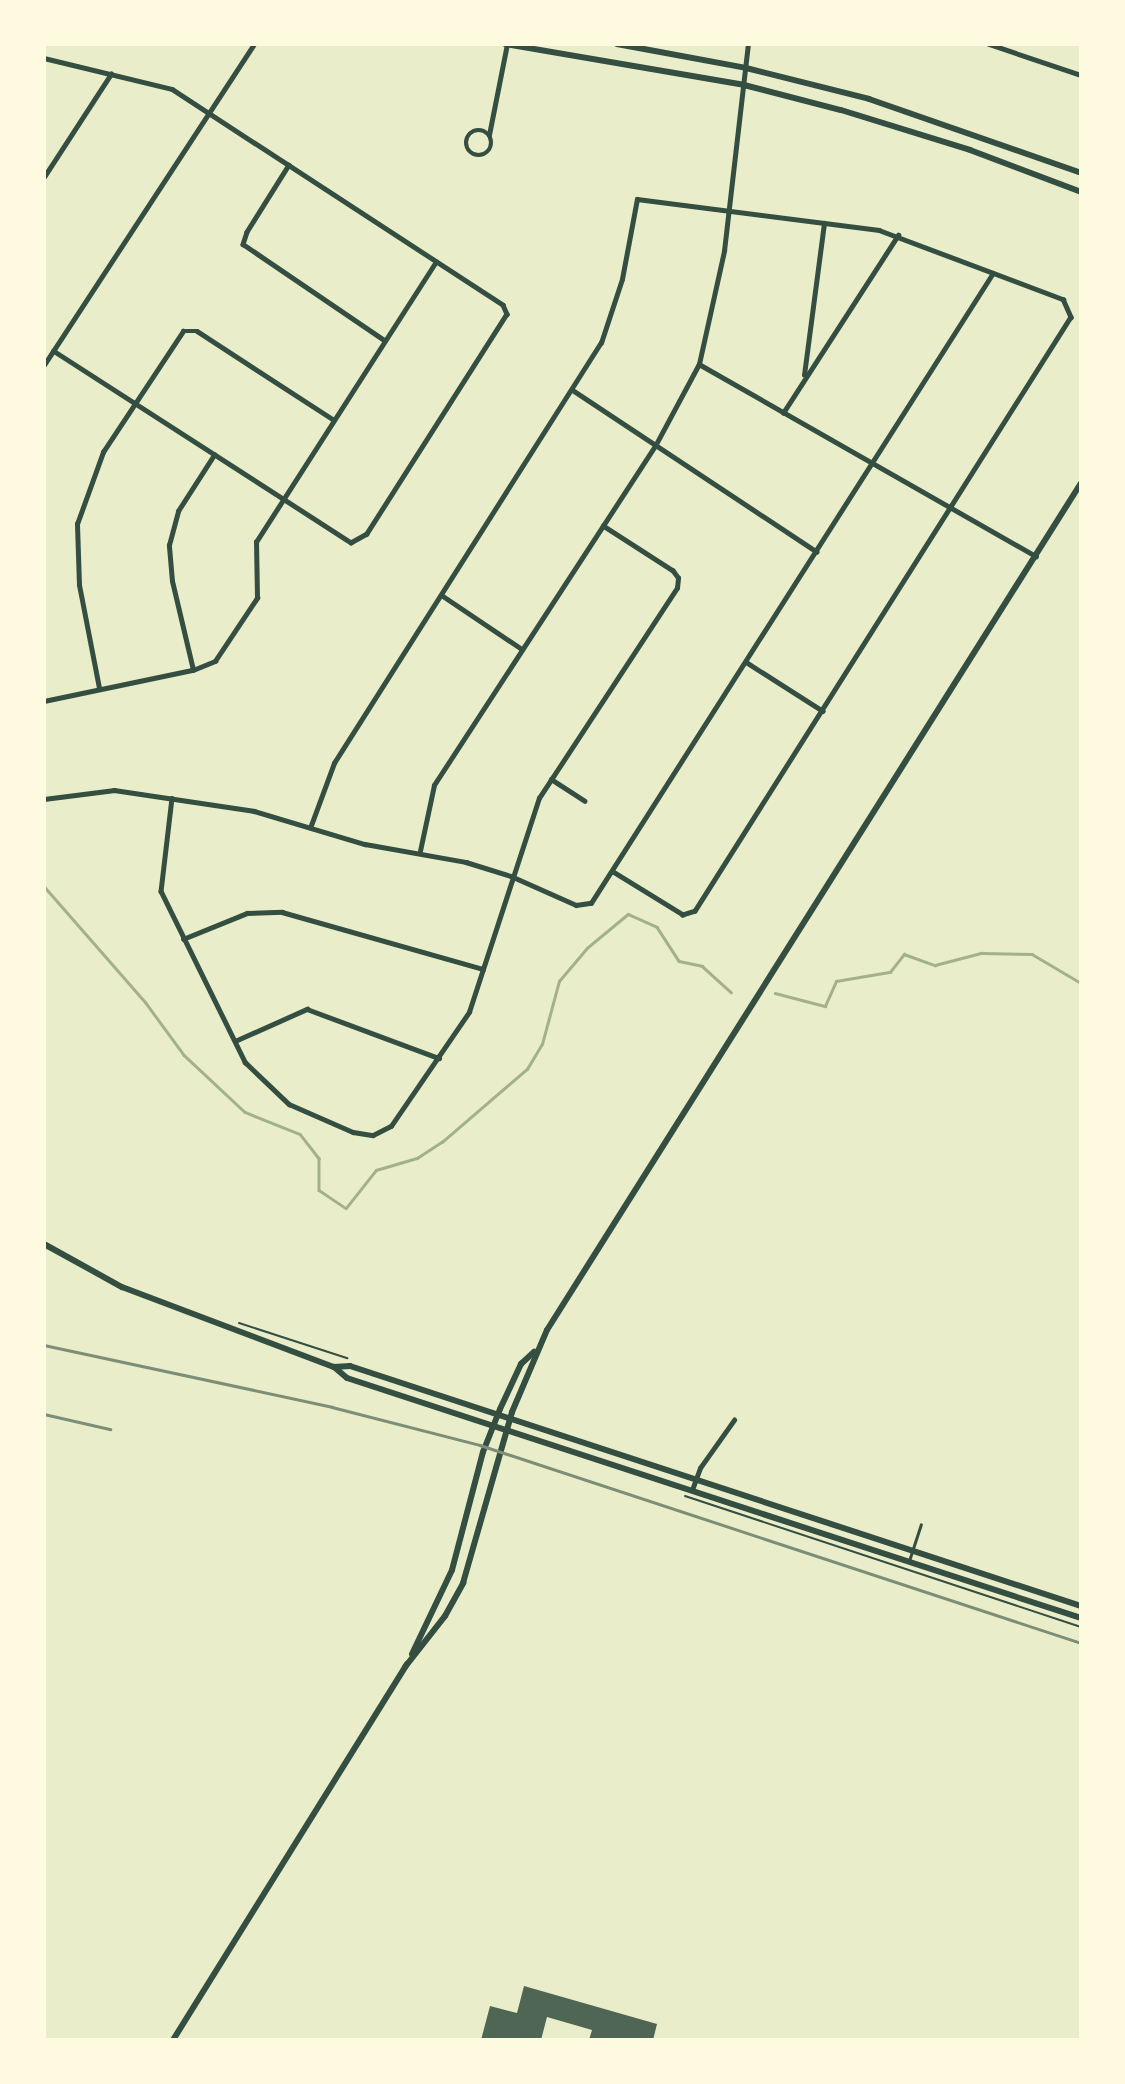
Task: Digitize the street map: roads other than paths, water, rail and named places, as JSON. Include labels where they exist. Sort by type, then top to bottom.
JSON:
[{"type":"main road","points":[[506,44],[744,85],[927,135],[1081,192]]},
{"type":"main road","points":[[617,44],[746,68],[921,116],[1081,173]]},
{"type":"main road","points":[[405,1667],[445,1616],[463,1583],[509,1419],[535,1351],[1081,484]]},
{"type":"main road","points":[[44,1244],[149,1299],[334,1367],[347,1378],[492,1428],[692,1490],[1081,1618]]},
{"type":"main road","points":[[173,2040],[405,1667],[452,1570],[492,1428],[521,1364],[535,1351]]},
{"type":"main road","points":[[334,1367],[351,1366],[1081,1606]]},
{"type":"street","points":[[44,365],[254,44]]},
{"type":"street","points":[[489,135],[474,131],[468,138],[469,150],[475,155],[487,153],[492,146],[489,135],[506,44]]},
{"type":"street","points":[[420,851],[434,785],[655,446],[699,364],[718,287],[730,209],[748,44]]},
{"type":"street","points":[[989,44],[1081,75]]},
{"type":"street","points":[[44,58],[172,89],[503,305],[505,321],[367,534],[351,542],[53,351]]},
{"type":"street","points":[[44,177],[111,74]]},
{"type":"street","points":[[289,165],[247,232],[243,244],[384,340]]},
{"type":"street","points":[[310,828],[334,763],[443,596],[601,343],[622,279],[637,199],[730,209],[898,235],[1063,299],[1071,317],[695,911],[683,915],[613,872]]},
{"type":"street","points":[[804,377],[824,223]]},
{"type":"street","points":[[783,413],[898,235]]},
{"type":"street","points":[[44,701],[192,670],[215,661],[257,598],[256,542],[436,262]]},
{"type":"street","points":[[44,799],[101,789],[264,813],[365,844],[420,851],[511,876],[576,905],[595,899],[993,273]]},
{"type":"street","points":[[99,688],[79,585],[77,524],[103,452],[180,336],[192,329],[334,420]]},
{"type":"street","points":[[699,364],[1036,556]]},
{"type":"street","points":[[573,391],[817,552]]},
{"type":"street","points":[[192,670],[172,581],[169,545],[178,511],[214,455]]},
{"type":"street","points":[[172,798],[161,891],[235,1041],[257,1077],[289,1104],[353,1132],[373,1135],[391,1126],[405,1112],[470,1012],[511,876],[539,798],[678,583],[673,571],[603,526]]},
{"type":"street","points":[[443,596],[522,649]]},
{"type":"street","points":[[746,662],[823,710]]},
{"type":"street","points":[[551,779],[585,802]]},
{"type":"street","points":[[183,939],[247,913],[282,912],[483,969]]},
{"type":"street","points":[[235,1041],[307,1009],[439,1058]]},
{"type":"street","points":[[692,1490],[734,1420]]},
{"type":"lane","points":[[909,1561],[921,1525]]},
{"type":"waterway","points":[[44,886],[146,1003],[184,1055],[245,1112],[300,1134],[319,1158],[319,1190],[346,1208],[376,1170],[417,1158],[442,1142],[527,1069],[542,1044],[559,981],[587,948],[628,914],[657,927],[679,961],[702,966],[731,992]]},
{"type":"waterway","points":[[775,993],[825,1006],[836,981],[890,972],[904,954],[935,965],[981,953],[1032,954],[1081,983]]},
{"type":"railway","points":[[44,1345],[332,1407],[480,1445],[1081,1643]]},
{"type":"railway","points":[[44,1414],[110,1429]]}]
